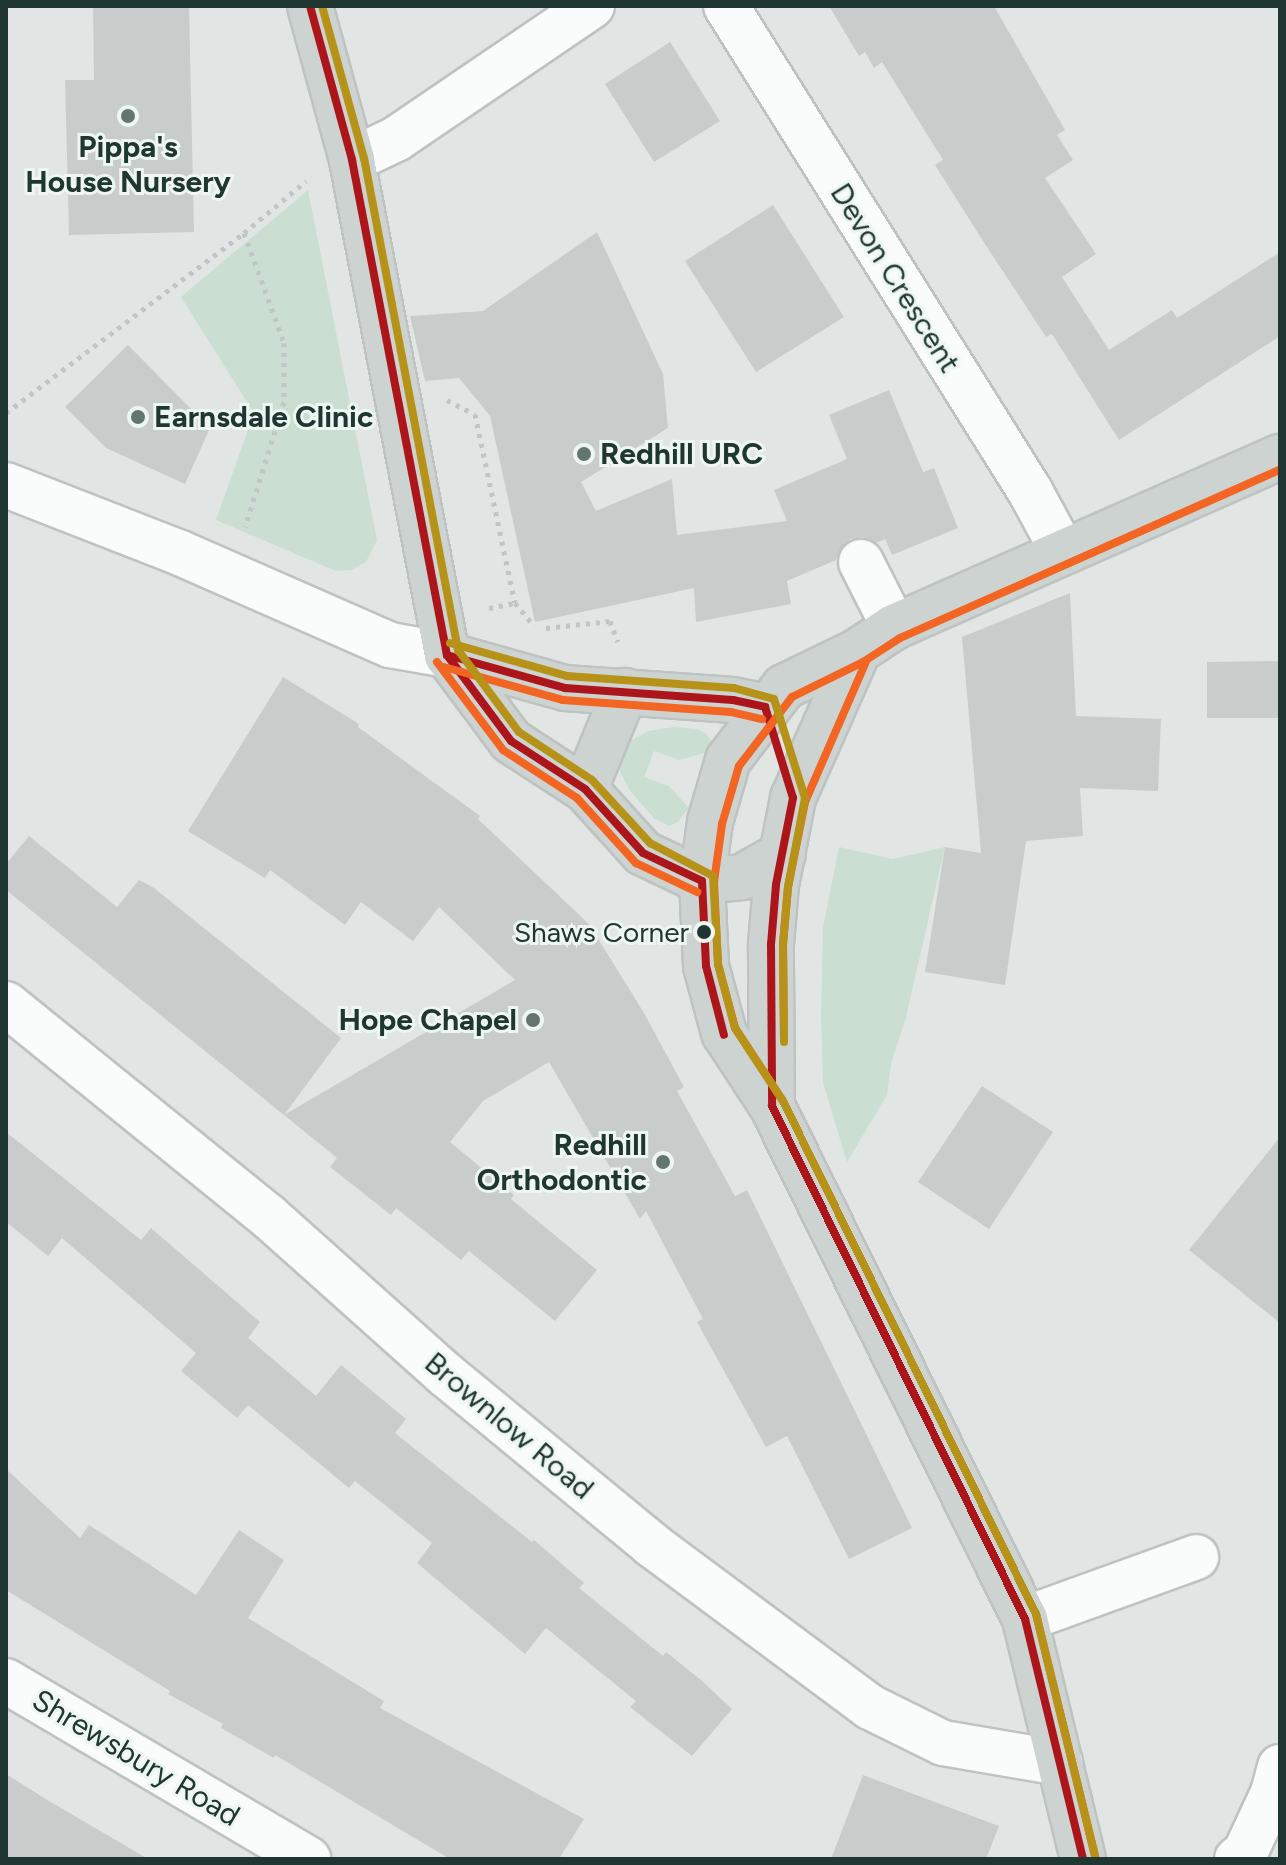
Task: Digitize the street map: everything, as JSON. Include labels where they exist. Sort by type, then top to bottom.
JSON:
[{"type":"main road","points":[[310,6],[352,160],[447,655],[511,741],[585,789],[643,853],[702,881],[742,877],[783,854]]},
{"type":"main road","points":[[1083,1859],[1025,1619],[772,1106],[724,1033],[706,966],[702,881],[710,822],[728,760],[765,707],[784,687],[876,639],[1063,552],[1280,457]]},
{"type":"main road","points":[[772,1106],[771,944],[793,798],[876,639]]},
{"type":"main road","points":[[447,655],[565,688],[733,700],[765,707]]},
{"type":"main road","points":[[585,789],[625,691]]},
{"type":"main road","points":[[765,707],[793,798]]},
{"type":"street","points":[[352,160],[396,139],[592,6]]},
{"type":"street","name":"Devon Crescent","points":[[726,6],[1030,491],[1063,552]]},
{"type":"street","points":[[6,485],[178,552],[390,645],[447,655]]},
{"type":"street","points":[[861,562],[876,639]]},
{"type":"street","name":"Brownlow Road","points":[[6,1004],[268,1216],[446,1375],[652,1545],[870,1707],[943,1743],[1060,1763]]},
{"type":"street","points":[[1025,1619],[1196,1557]]},
{"type":"street","name":"Shrewsbury Road","points":[[6,1681],[308,1859]]},
{"type":"street","points":[[1237,1859],[1245,1853],[1257,1829],[1273,1793],[1280,1767]]},
{"type":"path","points":[[6,413],[244,233],[306,181]]},
{"type":"path","points":[[230,574],[284,402],[284,343],[244,233]]},
{"type":"path","points":[[475,414],[515,603],[536,629],[610,621],[620,646]]},
{"type":"path","points":[[488,608],[515,603]]},
{"type":"green space","points":[[308,190],[377,540],[366,562],[351,570],[336,571],[216,520],[254,413],[181,297]]},
{"type":"green space","points":[[674,727],[698,729],[707,734],[713,744],[712,751],[679,760],[654,751],[644,777],[669,786],[689,808],[678,822],[669,826],[655,819],[630,791],[620,772],[621,755],[630,741],[648,731]]},
{"type":"green space","points":[[839,847],[893,859],[945,847],[906,1017],[891,1064],[887,1095],[847,1162],[823,1083],[821,1016],[823,927]]},
{"type":"building","name":"Pippa's House Nursery","points":[[93,6],[189,6],[194,232],[69,235],[65,80],[94,80]]},
{"type":"building","points":[[829,6],[994,6],[1065,130],[1057,135],[1073,160],[1045,178],[1096,254],[1062,277],[1109,350],[1172,310],[1177,318],[1280,252],[1280,336],[1119,440],[1052,334],[1046,337],[935,165],[943,160],[882,62],[874,68],[865,52],[859,56]]},
{"type":"building","points":[[670,42],[720,121],[654,162],[605,84]]},
{"type":"building","points":[[773,205],[844,317],[756,372],[685,261]]},
{"type":"building","name":"Redhill URC","points":[[597,232],[663,374],[668,428],[581,482],[596,511],[672,479],[677,535],[787,521],[774,490],[847,459],[829,415],[889,390],[923,472],[934,468],[958,528],[892,555],[885,539],[876,543],[863,537],[850,539],[841,548],[836,560],[787,581],[791,604],[696,622],[694,588],[535,622],[490,416],[459,378],[425,381],[410,316],[483,311]]},
{"type":"building","name":"Earnsdale Clinic","points":[[128,345],[210,428],[185,484],[106,448],[65,407]]},
{"type":"building","points":[[1070,593],[1076,716],[1161,719],[1158,791],[1080,788],[1083,836],[1026,841],[1005,985],[925,972],[945,847],[981,853],[962,637]]},
{"type":"building","points":[[1280,661],[1280,718],[1207,718],[1207,662]]},
{"type":"building","points":[[283,677],[359,724],[358,727],[480,816],[478,819],[589,924],[644,1013],[684,1087],[677,1091],[735,1196],[747,1190],[912,1528],[849,1559],[787,1436],[766,1447],[697,1322],[703,1319],[646,1211],[640,1219],[549,1062],[483,1101],[450,1142],[514,1195],[511,1199],[597,1270],[555,1321],[469,1251],[461,1260],[396,1208],[391,1215],[330,1167],[337,1158],[284,1115],[515,980],[439,907],[413,941],[361,902],[345,925],[270,870],[265,878],[188,831]]},
{"type":"building","points":[[29,836],[117,907],[139,880],[154,888],[341,1038],[284,1115],[6,890],[6,864]]},
{"type":"building","points":[[982,1086],[1053,1132],[989,1229],[918,1182]]},
{"type":"building","points":[[6,1132],[141,1240],[151,1228],[260,1322],[248,1338],[316,1396],[341,1365],[406,1419],[395,1433],[532,1542],[534,1540],[584,1583],[579,1588],[663,1656],[666,1652],[732,1709],[692,1756],[630,1707],[636,1701],[546,1628],[525,1654],[417,1563],[432,1543],[355,1481],[349,1488],[248,1405],[237,1418],[181,1371],[196,1353],[62,1238],[48,1256],[6,1222]]},
{"type":"building","points":[[1280,1137],[1280,1323],[1189,1250]]},
{"type":"building","points":[[6,1469],[80,1538],[89,1525],[196,1595],[239,1530],[284,1560],[248,1618],[384,1701],[380,1708],[584,1819],[559,1859],[450,1859],[275,1755],[274,1758],[221,1728],[223,1724],[168,1694],[170,1691],[6,1590]]},
{"type":"building","points":[[6,1774],[49,1801],[148,1859],[6,1859]]},
{"type":"building","points":[[863,1775],[999,1826],[986,1859],[831,1859]]},
{"type":"transit line","points":[[310,6],[352,160],[447,655],[511,741],[585,789],[643,853],[702,881]]},
{"type":"transit line","points":[[322,6],[364,158],[458,650],[519,732],[592,780],[650,843],[713,876],[718,964],[735,1028],[783,1101],[1036,1614],[1095,1856]]},
{"type":"transit line","points":[[1095,1856],[1036,1614],[783,1101],[735,1028],[718,964],[714,882],[722,824],[739,766],[792,697],[863,662],[900,638],[1280,470]]},
{"type":"transit line","points":[[450,643],[567,676],[734,688],[774,699],[805,798],[788,887],[783,944],[784,1042]]},
{"type":"transit line","points":[[447,655],[565,688],[733,700],[765,707]]},
{"type":"transit line","points":[[437,662],[503,750],[577,798],[636,863],[697,892]]},
{"type":"transit line","points":[[784,1038],[783,944],[788,887],[805,802],[866,662]]},
{"type":"transit line","points":[[444,667],[563,700],[731,712],[762,719]]},
{"type":"transit line","points":[[765,707],[793,798],[776,885],[771,944],[772,1106],[1025,1619],[1083,1859]]},
{"type":"transit line","points":[[702,881],[706,966],[724,1035]]},
{"type":"place","name":"Pippa's House Nursery","points":[[128,116]]},
{"type":"place","name":"Earnsdale Clinic","points":[[138,417]]},
{"type":"place","name":"Redhill URC","points":[[584,454]]},
{"type":"place","name":"Shaws Corner","points":[[704,932]]},
{"type":"place","name":"Hope Chapel","points":[[533,1020]]},
{"type":"place","name":"Redhill Orthodontic","points":[[663,1162]]}]
